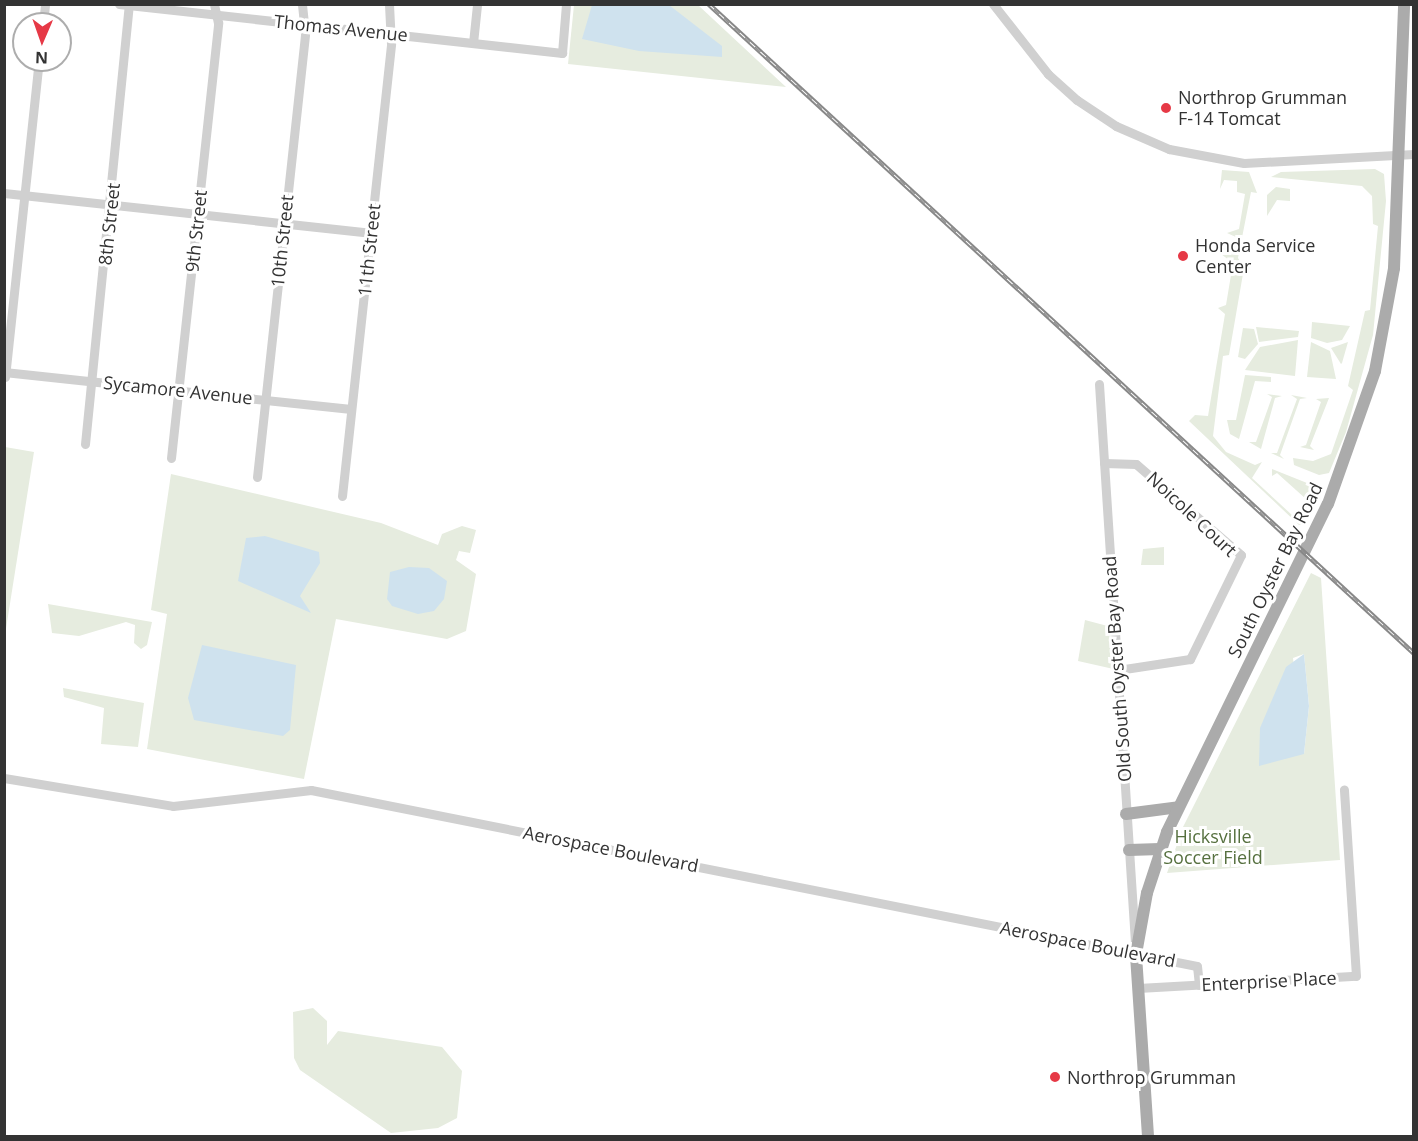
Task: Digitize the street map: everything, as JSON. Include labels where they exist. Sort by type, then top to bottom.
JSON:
[{"type":"main road","name":"South Oyster Bay Road","points":[[1148,1137],[1136,954],[1160,849],[1322,518],[1359,424],[1390,299],[1404,4]]},
{"type":"main road","points":[[1126,814],[1179,807]]},
{"type":"main road","points":[[1129,850],[1160,849]]},
{"type":"street","name":"Thomas Avenue","points":[[119,4],[562,53],[566,4]]},
{"type":"street","name":"9th Street","points":[[171,458],[216,15],[214,4]]},
{"type":"street","name":"10th Street","points":[[257,477],[284,223],[302,4]]},
{"type":"street","name":"11th Street","points":[[342,496],[392,44],[388,33],[389,4]]},
{"type":"street","points":[[473,43],[477,4]]},
{"type":"street","points":[[993,4],[1048,74],[1077,100],[1159,146],[1244,163],[1413,154]]},
{"type":"street","name":"8th Street","points":[[85,444],[130,5]]},
{"type":"street","points":[[4,377],[38,72]]},
{"type":"street","points":[[4,193],[370,233]]},
{"type":"street","name":"Sycamore Avenue","points":[[5,372],[351,409]]},
{"type":"street","name":"Old South Oyster Bay Road","points":[[1099,384],[1136,954]]},
{"type":"street","name":"Noicole Court","points":[[1104,463],[1136,464],[1241,555],[1190,659],[1118,670]]},
{"type":"street","name":"Aerospace Boulevard","points":[[4,778],[173,806],[311,790],[1197,966],[1199,985]]},
{"type":"street","name":"Enterprise Place","points":[[1138,988],[1356,976],[1344,789]]},
{"type":"green space","points":[[574,5],[698,5],[786,87],[568,64]]},
{"type":"green space","points":[[1375,169],[1384,174],[1386,201],[1373,335],[1346,432],[1329,473],[1319,475],[1294,465],[1293,458],[1313,461],[1331,454],[1353,390],[1348,386],[1365,311],[1370,310],[1378,226],[1373,224],[1372,196],[1362,186],[1271,177],[1281,172]]},
{"type":"green space","points":[[1222,170],[1249,172],[1257,193],[1251,192],[1238,258],[1244,268],[1229,355],[1223,356],[1213,436],[1226,452],[1255,465],[1262,462],[1252,478],[1292,515],[1305,507],[1306,499],[1277,473],[1272,476],[1272,469],[1317,487],[1320,494],[1304,525],[1299,525],[1189,421],[1195,415],[1208,416],[1225,314],[1218,308],[1226,305],[1233,263],[1221,254],[1223,249],[1236,250],[1238,238],[1227,233],[1239,229],[1245,194],[1237,192],[1237,181],[1224,180],[1220,189]]},
{"type":"green space","points":[[1276,187],[1290,189],[1290,201],[1277,200],[1267,216],[1267,195]]},
{"type":"green space","points":[[1312,322],[1350,326],[1342,340],[1327,343],[1311,338]]},
{"type":"green space","points":[[1256,327],[1299,331],[1298,337],[1259,342]]},
{"type":"green space","points":[[1243,328],[1254,329],[1258,344],[1245,359],[1238,357]]},
{"type":"green space","points":[[1298,340],[1295,376],[1245,370],[1260,347]]},
{"type":"green space","points":[[1311,342],[1330,351],[1336,379],[1307,377]]},
{"type":"green space","points":[[1348,342],[1342,363],[1341,364],[1331,348]]},
{"type":"green space","points":[[1245,375],[1271,377],[1271,382],[1255,381],[1239,439],[1230,434],[1227,420],[1236,420]]},
{"type":"green space","points":[[1267,394],[1282,396],[1275,398],[1261,449],[1249,442],[1256,442],[1272,397]]},
{"type":"green space","points":[[1291,395],[1307,398],[1300,399],[1280,455],[1284,459],[1271,453],[1277,453],[1297,399]]},
{"type":"green space","points":[[1329,398],[1310,446],[1314,450],[1300,447],[1306,445],[1321,402],[1316,399]]},
{"type":"green space","points":[[4,447],[34,452],[5,635]]},
{"type":"green space","points":[[171,474],[381,523],[438,545],[442,534],[462,526],[476,530],[470,553],[459,551],[456,560],[476,574],[466,631],[447,639],[336,619],[304,779],[147,749],[167,614],[151,610]]},
{"type":"green space","points":[[1164,547],[1164,565],[1141,565],[1143,549]]},
{"type":"green space","name":"Hicksville Soccer Field","points":[[1311,573],[1321,578],[1340,860],[1167,873],[1183,827]],"holes":[[[1304,654],[1309,706],[1304,754],[1293,658]]]},
{"type":"green space","points":[[48,604],[152,622],[147,645],[141,649],[134,643],[135,625],[126,622],[79,636],[52,633]]},
{"type":"green space","points":[[1085,620],[1115,628],[1118,670],[1078,661]]},
{"type":"green space","points":[[63,688],[144,703],[138,747],[101,744],[104,708],[64,697]]},
{"type":"green space","points":[[313,1008],[327,1021],[327,1045],[338,1031],[442,1047],[462,1071],[457,1118],[438,1128],[391,1133],[300,1070],[294,1058],[293,1012]]},
{"type":"water","points":[[592,5],[669,5],[722,46],[722,57],[639,51],[582,39]]},
{"type":"water","points":[[265,536],[319,552],[320,563],[300,596],[311,613],[238,581],[246,538]]},
{"type":"water","points":[[409,567],[429,568],[447,581],[444,599],[434,611],[418,614],[392,606],[387,599],[390,572]]},
{"type":"water","points":[[202,645],[296,665],[290,730],[283,736],[194,720],[188,698]]},
{"type":"water","points":[[1304,654],[1309,706],[1304,754],[1259,766],[1260,728],[1286,667]]},
{"type":"railway","points":[[709,4],[1414,653]]},
{"type":"place","name":"Northrop Grumman F-14 Tomcat","points":[[1166,108]]},
{"type":"place","name":"Honda Service Center","points":[[1183,256]]},
{"type":"place","name":"Northrop Grumman","points":[[1055,1077]]}]
